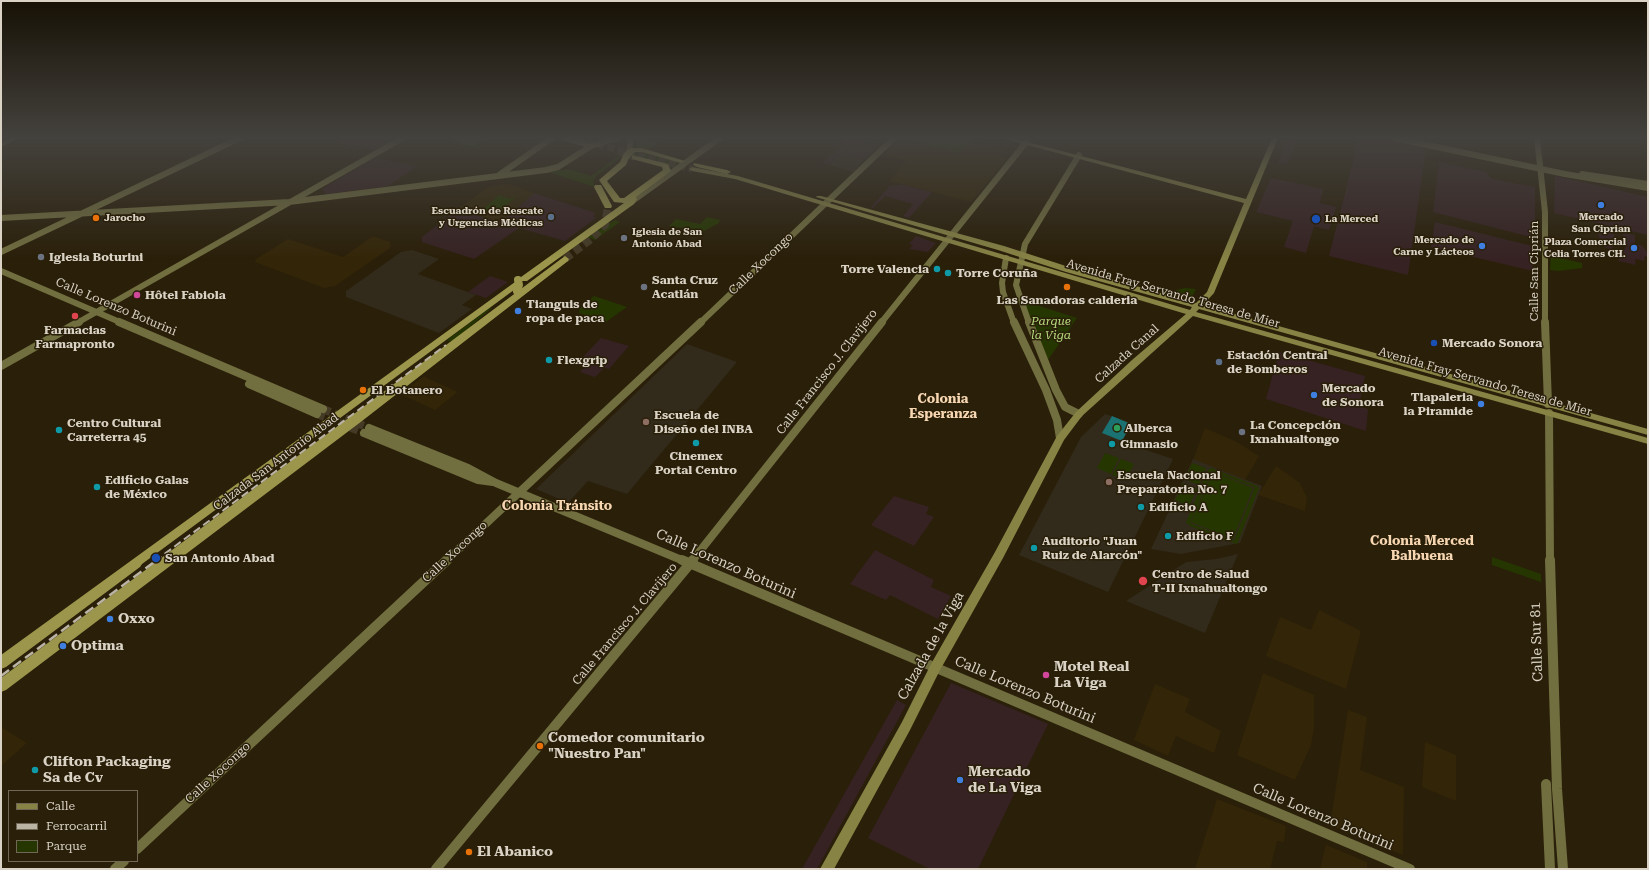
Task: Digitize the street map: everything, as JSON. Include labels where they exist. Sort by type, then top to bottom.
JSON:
[{"type":"highway","points":[[598,179],[598,185],[608,206]]},
{"type":"highway","points":[[605,179],[604,183],[617,200],[626,201],[633,198]]},
{"type":"highway","name":"Calzada San Antonio Abad","points":[[1,663],[659,179]]},
{"type":"highway","name":"Calzada San Antonio Abad","points":[[1,686],[492,316],[565,259]]},
{"type":"highway","points":[[492,316],[497,307],[518,283]]},
{"type":"main road","name":"Avenida Fray Servando Teresa de Mier","points":[[742,179],[828,202]]},
{"type":"main road","name":"Avenida Fray Servando Teresa de Mier","points":[[749,179],[1195,310],[1549,408],[1648,432]]},
{"type":"main road","points":[[1161,179],[1248,201]]},
{"type":"main road","name":"Calzada Canal","points":[[1078,414],[1195,310],[1210,293],[1258,179]]},
{"type":"main road","name":"Avenida Fray Servando Teresa de Mier","points":[[948,237],[1006,258],[1020,259]]},
{"type":"main road","name":"Avenida Fray Servando Teresa de Mier","points":[[1549,408],[1648,441]]},
{"type":"main road","name":"Calzada de la Viga","points":[[827,869],[906,726],[935,668],[999,555],[1060,438],[1078,414]]},
{"type":"street","points":[[1,252],[155,179]]},
{"type":"street","points":[[1,366],[331,179]]},
{"type":"street","points":[[1,218],[289,202],[477,179]]},
{"type":"street","points":[[633,198],[669,179]]},
{"type":"street","name":"Calle Xocongo","points":[[138,848],[520,492],[852,179]]},
{"type":"street","name":"Calle Francisco J. Clavijero","points":[[436,869],[691,564],[995,179]]},
{"type":"street","points":[[1065,179],[1030,235],[1020,259],[1017,275],[1017,292],[1065,407],[1078,414]]},
{"type":"street","name":"Calle San Ciprián","points":[[1541,179],[1545,212],[1545,337],[1549,408]]},
{"type":"street","points":[[1577,179],[1648,189]]},
{"type":"street","points":[[1590,179],[1648,189]]},
{"type":"street","points":[[1613,179],[1648,184]]},
{"type":"street","points":[[1006,258],[1002,283],[1003,292],[1016,327],[1046,390],[1057,420],[1060,438]]},
{"type":"street","name":"Calle Lorenzo Boturini","points":[[1,272],[220,366],[320,412]]},
{"type":"street","name":"Calle Sur 81","points":[[1549,408],[1550,580],[1558,789],[1563,869]]},
{"type":"street","name":"Calle Lorenzo Boturini","points":[[366,430],[478,480],[496,483],[520,492],[1410,869]]},
{"type":"street","points":[[1546,784],[1550,869]]},
{"type":"street","points":[[115,869],[123,862]]},
{"type":"shaded area","points":[[340,179],[399,179],[388,186],[326,194],[322,189]]},
{"type":"shaded area","points":[[892,179],[991,179],[971,202],[890,181]]},
{"type":"shaded area","points":[[1271,179],[1323,189],[1320,203],[1336,207],[1329,230],[1314,226],[1306,253],[1284,247],[1293,221],[1256,212]]},
{"type":"shaded area","points":[[1349,179],[1422,179],[1408,275],[1329,256]]},
{"type":"shaded area","points":[[1437,179],[1491,179],[1535,187],[1535,238],[1433,212]]},
{"type":"shaded area","name":"Mercado San Ciprian","points":[[1555,179],[1567,179],[1648,197],[1648,235],[1554,213]]},
{"type":"shaded area","points":[[508,184],[534,193],[501,222],[457,210],[488,187]]},
{"type":"shaded area","points":[[903,185],[932,192],[909,218],[903,216],[913,204],[885,196],[873,208],[871,207],[890,186]]},
{"type":"shaded area","points":[[534,193],[596,213],[593,216],[596,218],[565,241],[519,228],[474,259],[422,242],[422,237],[457,210],[501,222]]},
{"type":"shaded area","name":"Mercado de Carne y Lácteos","points":[[1435,222],[1532,246],[1533,271],[1431,247]]},
{"type":"shaded area","points":[[1599,227],[1613,230],[1615,239],[1612,250],[1604,247],[1604,241],[1600,240],[1598,233]]},
{"type":"shaded area","name":"Plaza Comercial Celia Torres CH.","points":[[1622,232],[1635,235],[1635,244],[1641,245],[1646,250],[1648,256],[1644,257],[1645,261],[1635,259],[1636,265],[1618,261],[1626,247]]},
{"type":"shaded area","points":[[373,236],[390,242],[390,248],[335,286],[324,288],[255,262],[256,259],[288,239],[343,257]]},
{"type":"shaded area","points":[[916,236],[936,243],[928,252],[909,249],[913,245],[909,244]]},
{"type":"shaded area","points":[[412,250],[439,259],[418,274],[476,295],[462,305],[472,309],[439,333],[346,297],[346,291],[401,252]]},
{"type":"shaded area","points":[[490,276],[508,282],[486,298],[468,292]]},
{"type":"shaded area","points":[[601,338],[629,346],[609,369],[604,368],[595,377],[580,372],[586,366],[577,363]]},
{"type":"shaded area","name":"Escuela de Diseño del INBA","points":[[687,344],[737,362],[627,494],[588,481],[568,503],[536,489]]},
{"type":"shaded area","name":"Mercado de Sonora","points":[[1279,352],[1365,376],[1359,406],[1368,409],[1366,431],[1266,399]]},
{"type":"shaded area","points":[[424,376],[458,392],[435,410],[400,394]]},
{"type":"shaded area","name":"Escuela Nacional Preparatoria No. 7","points":[[1105,414],[1132,423],[1122,442],[1173,459],[1108,592],[1019,555],[1081,437]]},
{"type":"shaded area","points":[[1205,428],[1237,442],[1259,456],[1245,480],[1193,460]]},
{"type":"shaded area","name":"Escuela Nacional Preparatoria No. 7","points":[[1193,459],[1262,486],[1240,543],[1181,554],[1151,549]]},
{"type":"shaded area","points":[[1276,466],[1300,483],[1307,498],[1305,511],[1258,495]]},
{"type":"shaded area","points":[[894,496],[929,507],[926,514],[934,517],[914,546],[871,525]]},
{"type":"shaded area","points":[[875,550],[934,580],[931,587],[951,596],[938,619],[890,595],[886,600],[850,584]]},
{"type":"shaded area","points":[[1238,554],[1205,633],[1126,601],[1186,562],[1216,559]]},
{"type":"shaded area","points":[[1319,610],[1361,631],[1346,689],[1266,656],[1280,617],[1311,630]]},
{"type":"shaded area","points":[[1263,673],[1314,695],[1314,728],[1311,745],[1295,780],[1237,755]]},
{"type":"shaded area","name":"Mercado de La Viga","points":[[951,683],[1048,724],[978,869],[930,869],[868,838]]},
{"type":"shaded area","points":[[1155,684],[1190,699],[1185,712],[1221,731],[1214,753],[1176,736],[1168,756],[1134,740]]},
{"type":"shaded area","points":[[897,700],[906,705],[817,869],[802,869]]},
{"type":"shaded area","points":[[1348,710],[1367,717],[1360,770],[1404,787],[1403,855],[1330,825]]},
{"type":"shaded area","points":[[1,727],[27,743],[1,766]]},
{"type":"shaded area","points":[[1425,742],[1456,755],[1456,801],[1422,787]]},
{"type":"shaded area","points":[[1217,799],[1286,826],[1284,842],[1277,841],[1270,869],[1195,869]]},
{"type":"shaded area","points":[[1326,845],[1367,862],[1367,869],[1320,869]]},
{"type":"green space","points":[[569,179],[595,179],[593,182],[595,187]]},
{"type":"green space","points":[[499,195],[510,199],[516,196],[497,215],[481,211]]},
{"type":"green space","points":[[707,217],[720,220],[719,223],[704,231],[669,226],[676,219],[700,224]]},
{"type":"green space","points":[[615,220],[620,222],[595,240],[587,237]]},
{"type":"green space","points":[[1551,256],[1582,263],[1582,268],[1558,271],[1550,270]]},
{"type":"green space","points":[[1185,288],[1196,289],[1192,297],[1188,299],[1177,294],[1176,290]]},
{"type":"green space","points":[[594,296],[627,307],[606,322],[579,313],[580,308]]},
{"type":"green space","name":"Parque la Viga","points":[[1024,301],[1077,318],[1048,360],[1045,359]]},
{"type":"green space","points":[[492,308],[452,342],[447,340]]},
{"type":"green space","points":[[1105,453],[1119,458],[1111,474],[1097,468]]},
{"type":"green space","points":[[1121,459],[1134,464],[1126,480],[1112,475]]},
{"type":"green space","points":[[1192,463],[1206,468],[1199,485],[1185,479]]},
{"type":"green space","points":[[1211,468],[1255,485],[1259,488],[1237,544],[1190,526],[1186,522],[1208,470]],"holes":[[[1212,471],[1255,487],[1234,541],[1190,523]]]},
{"type":"green space","points":[[1213,472],[1253,488],[1233,539],[1191,522]]},
{"type":"green space","points":[[1183,483],[1197,489],[1189,506],[1175,500]]},
{"type":"green space","points":[[1492,557],[1541,574],[1541,582],[1492,565]]},
{"type":"water","name":"Alberca","points":[[1112,416],[1131,424],[1122,441],[1102,433]]},
{"type":"tunnel","points":[[565,259],[591,239],[605,225],[608,206]]},
{"type":"tunnel","points":[[323,409],[369,428]]},
{"type":"tunnel","points":[[317,414],[364,433]]},
{"type":"railway","points":[[155,561],[446,345]]},
{"type":"railway","points":[[1,676],[157,560]]},
{"type":"place","name":"Mercado San Ciprian","points":[[1601,205]]},
{"type":"place","name":"Escuadrón de Rescate y Urgencias Médicas","points":[[551,217]]},
{"type":"place","name":"Jarocho","points":[[96,218]]},
{"type":"place","name":"La Merced","points":[[1316,219]]},
{"type":"place","name":"Iglesia de San Antonio Abad","points":[[624,238]]},
{"type":"place","name":"Mercado de Carne y Lácteos","points":[[1482,246]]},
{"type":"place","name":"Plaza Comercial Celia Torres CH.","points":[[1634,248]]},
{"type":"place","name":"Iglesia Boturini","points":[[41,257]]},
{"type":"place","name":"Torre Valencia","points":[[937,269]]},
{"type":"place","name":"Torre Coruña","points":[[948,273]]},
{"type":"place","name":"Santa Cruz Acatlán","points":[[644,287]]},
{"type":"place","name":"Las Sanadoras calderia","points":[[1067,287]]},
{"type":"place","name":"Hôtel Fabiola","points":[[137,295]]},
{"type":"place","name":"Tianguis de ropa de paca","points":[[518,311]]},
{"type":"place","name":"Farmacias Farmapronto","points":[[75,316]]},
{"type":"place","name":"Mercado Sonora","points":[[1434,343]]},
{"type":"place","name":"Flexgrip","points":[[549,360]]},
{"type":"place","name":"Estación Central de Bomberos","points":[[1219,362]]},
{"type":"place","name":"El Botanero","points":[[363,390]]},
{"type":"place","name":"Mercado de Sonora","points":[[1314,395]]},
{"type":"place","name":"Tlapaleria la Piramide","points":[[1481,404]]},
{"type":"place","name":"Escuela de Diseño del INBA","points":[[646,422]]},
{"type":"place","name":"Alberca","points":[[1117,428]]},
{"type":"place","name":"Centro Cultural Carreterra 45","points":[[59,430]]},
{"type":"place","name":"La Concepción Ixnahualtongo","points":[[1242,432]]},
{"type":"place","name":"Cinemex Portal Centro","points":[[696,443]]},
{"type":"place","name":"Gimnasio","points":[[1112,444]]},
{"type":"place","name":"Escuela Nacional Preparatoria No. 7","points":[[1109,482]]},
{"type":"place","name":"Edificio Galas de México","points":[[97,487]]},
{"type":"place","name":"Edificio A","points":[[1141,507]]},
{"type":"place","name":"Edificio F","points":[[1168,536]]},
{"type":"place","name":"Auditorio \"Juan Ruiz de Alarcón\"","points":[[1034,548]]},
{"type":"place","name":"San Antonio Abad","points":[[156,558]]},
{"type":"place","name":"Centro de Salud T-II Ixnahualtongo","points":[[1143,581]]},
{"type":"place","name":"Oxxo","points":[[110,619]]},
{"type":"place","name":"Optima","points":[[63,646]]},
{"type":"place","name":"Motel Real La Viga","points":[[1046,675]]},
{"type":"place","name":"Comedor comunitario \"Nuestro Pan\"","points":[[540,746]]},
{"type":"place","name":"Clifton Packaging Sa de Cv","points":[[35,770]]},
{"type":"place","name":"Mercado de La Viga","points":[[960,780]]},
{"type":"place","name":"El Abanico","points":[[469,852]]},
{"type":"district","name":"Colonia Esperanza","points":[[943,406]]},
{"type":"district","name":"Colonia Tránsito","points":[[557,506]]},
{"type":"district","name":"Colonia Merced Balbuena","points":[[1422,548]]}]
